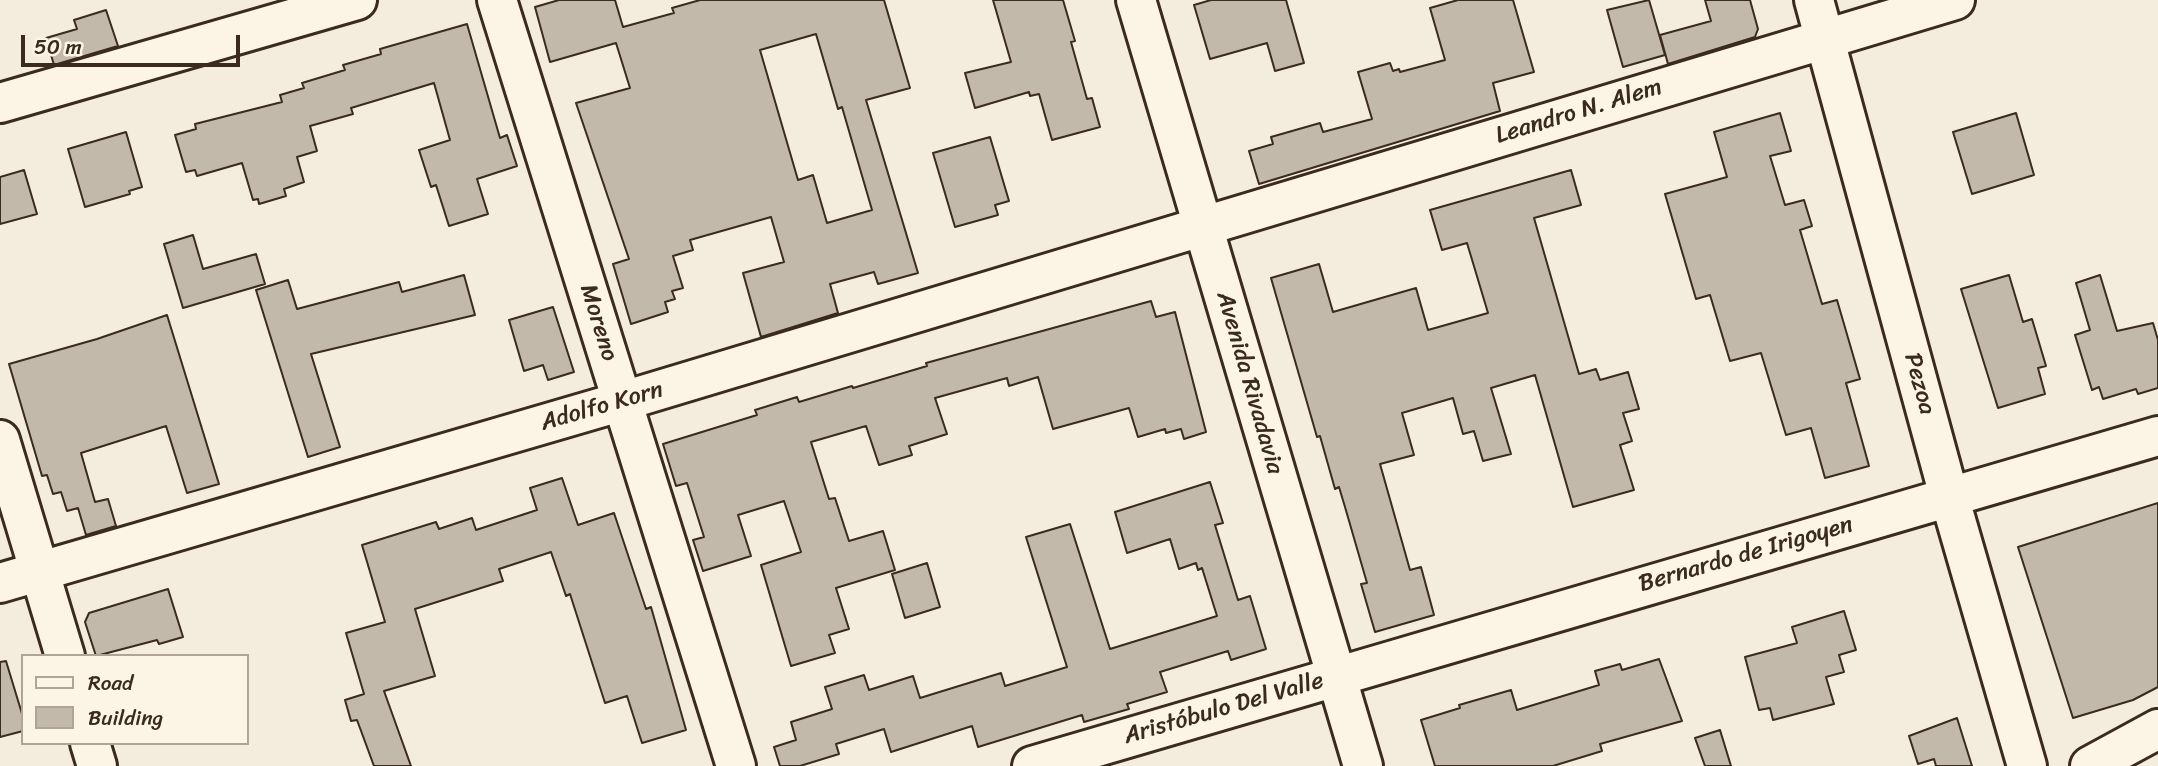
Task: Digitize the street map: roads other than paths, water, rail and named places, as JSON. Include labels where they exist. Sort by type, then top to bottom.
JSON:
[{"type":"street","points":[[0,103],[357,0]]},
{"type":"street","name":"Moreno","points":[[497,0],[736,766]]},
{"type":"street","name":"Avenida Rivadavia","points":[[1136,0],[1363,766]]},
{"type":"street","name":"Pezoa","points":[[1814,0],[1949,496],[2027,766]]},
{"type":"street","name":"Leandro N. Alem","points":[[1203,226],[1955,0]]},
{"type":"street","name":"Adolfo Korn","points":[[0,583],[623,401],[1203,226]]},
{"type":"street","name":"Bernardo de Irigoyen","points":[[1335,676],[2158,436]]},
{"type":"street","points":[[0,440],[64,654]]},
{"type":"street","name":"Aristóbulo Del Valle","points":[[1032,766],[1335,676]]},
{"type":"street","points":[[2090,766],[2158,729]]},
{"type":"street","points":[[91,745],[97,766]]}]
